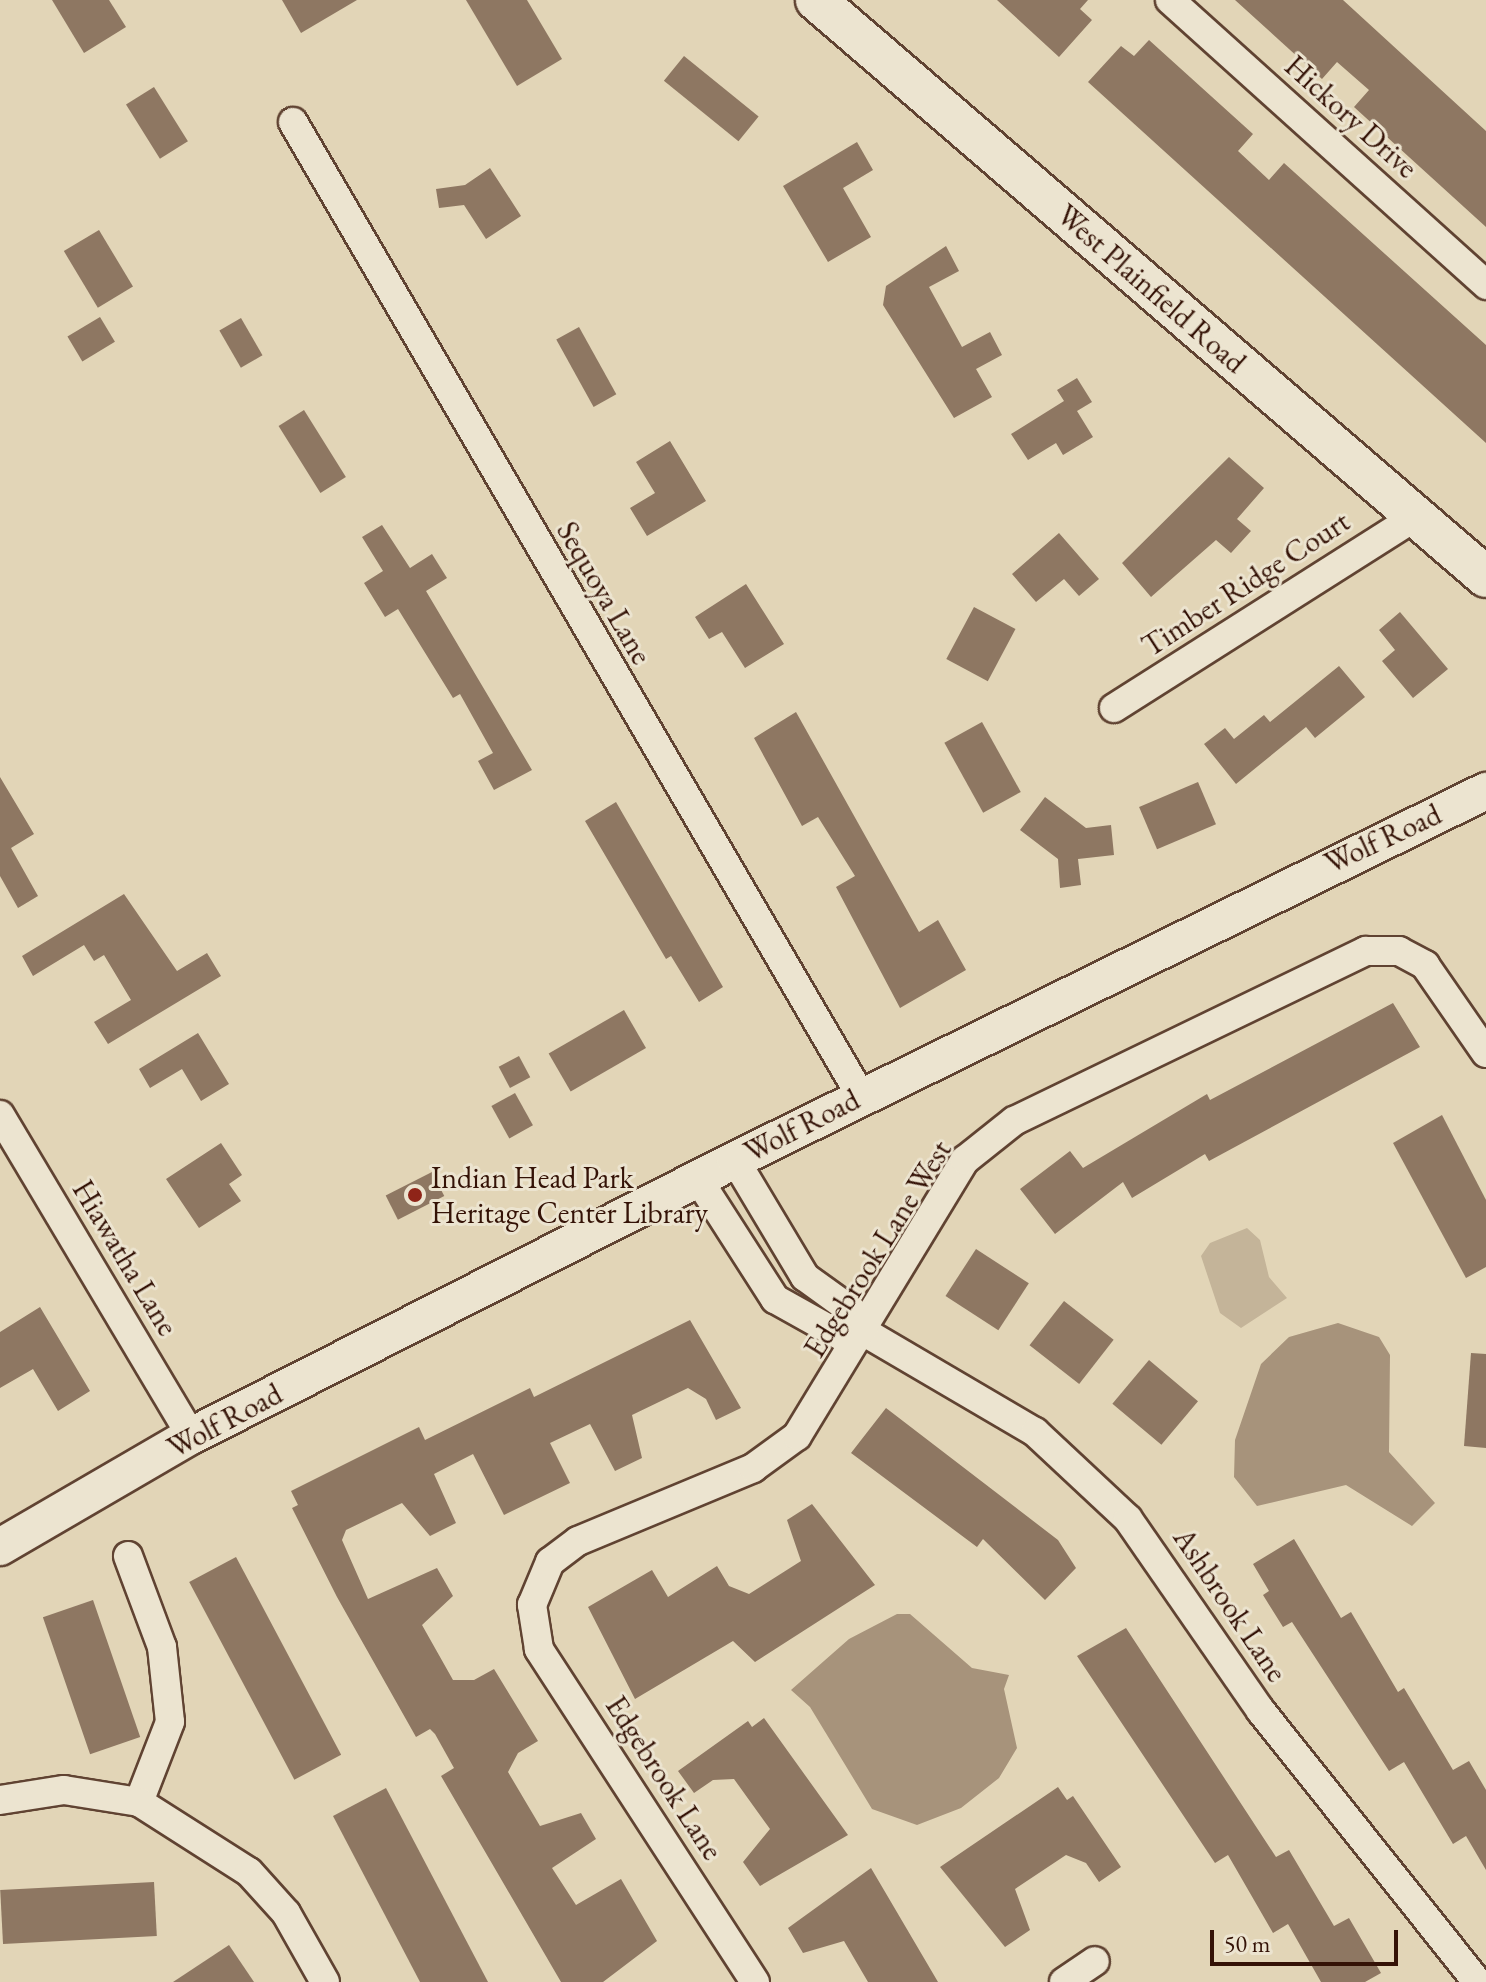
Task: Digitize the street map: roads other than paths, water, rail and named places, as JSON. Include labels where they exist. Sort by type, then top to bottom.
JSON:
[{"type":"main road","name":"West Plainfield Road","points":[[816,0],[1486,577]]},
{"type":"street","name":"Hickory Drive","points":[[1170,0],[1486,285]]},
{"type":"street","name":"Sequoya Lane","points":[[293,122],[861,1096]]},
{"type":"street","name":"Timber Ridge Court","points":[[1114,708],[1415,517]]},
{"type":"street","name":"Wolf Road","points":[[0,1547],[191,1436],[861,1096],[1486,791]]},
{"type":"street","name":"Edgebrook Lane West","points":[[532,1605],[550,1562],[570,1546],[780,1451],[817,1413],[965,1160],[1014,1121],[1349,955],[1382,949],[1415,957],[1446,988],[1486,1053]]},
{"type":"street","name":"Hiawatha Lane","points":[[0,1115],[191,1436]]},
{"type":"street","name":"Ashbrook Lane","points":[[735,1160],[805,1277],[851,1310],[866,1333],[1035,1432],[1128,1519],[1261,1711],[1477,1982]]},
{"type":"street","name":"Ashbrook Lane","points":[[698,1179],[750,1270],[775,1299],[845,1338],[866,1333]]},
{"type":"street","points":[[128,1556],[162,1647],[170,1722],[139,1802]]},
{"type":"street","name":"Edgebrook Lane","points":[[532,1605],[539,1649],[755,1982]]},
{"type":"street","points":[[0,1800],[64,1790],[139,1802],[249,1872],[286,1913],[325,1982]]},
{"type":"street","points":[[1064,1982],[1095,1961]]},
{"type":"place","name":"Indian Head Park Heritage Center Library","points":[[415,1195]]}]
